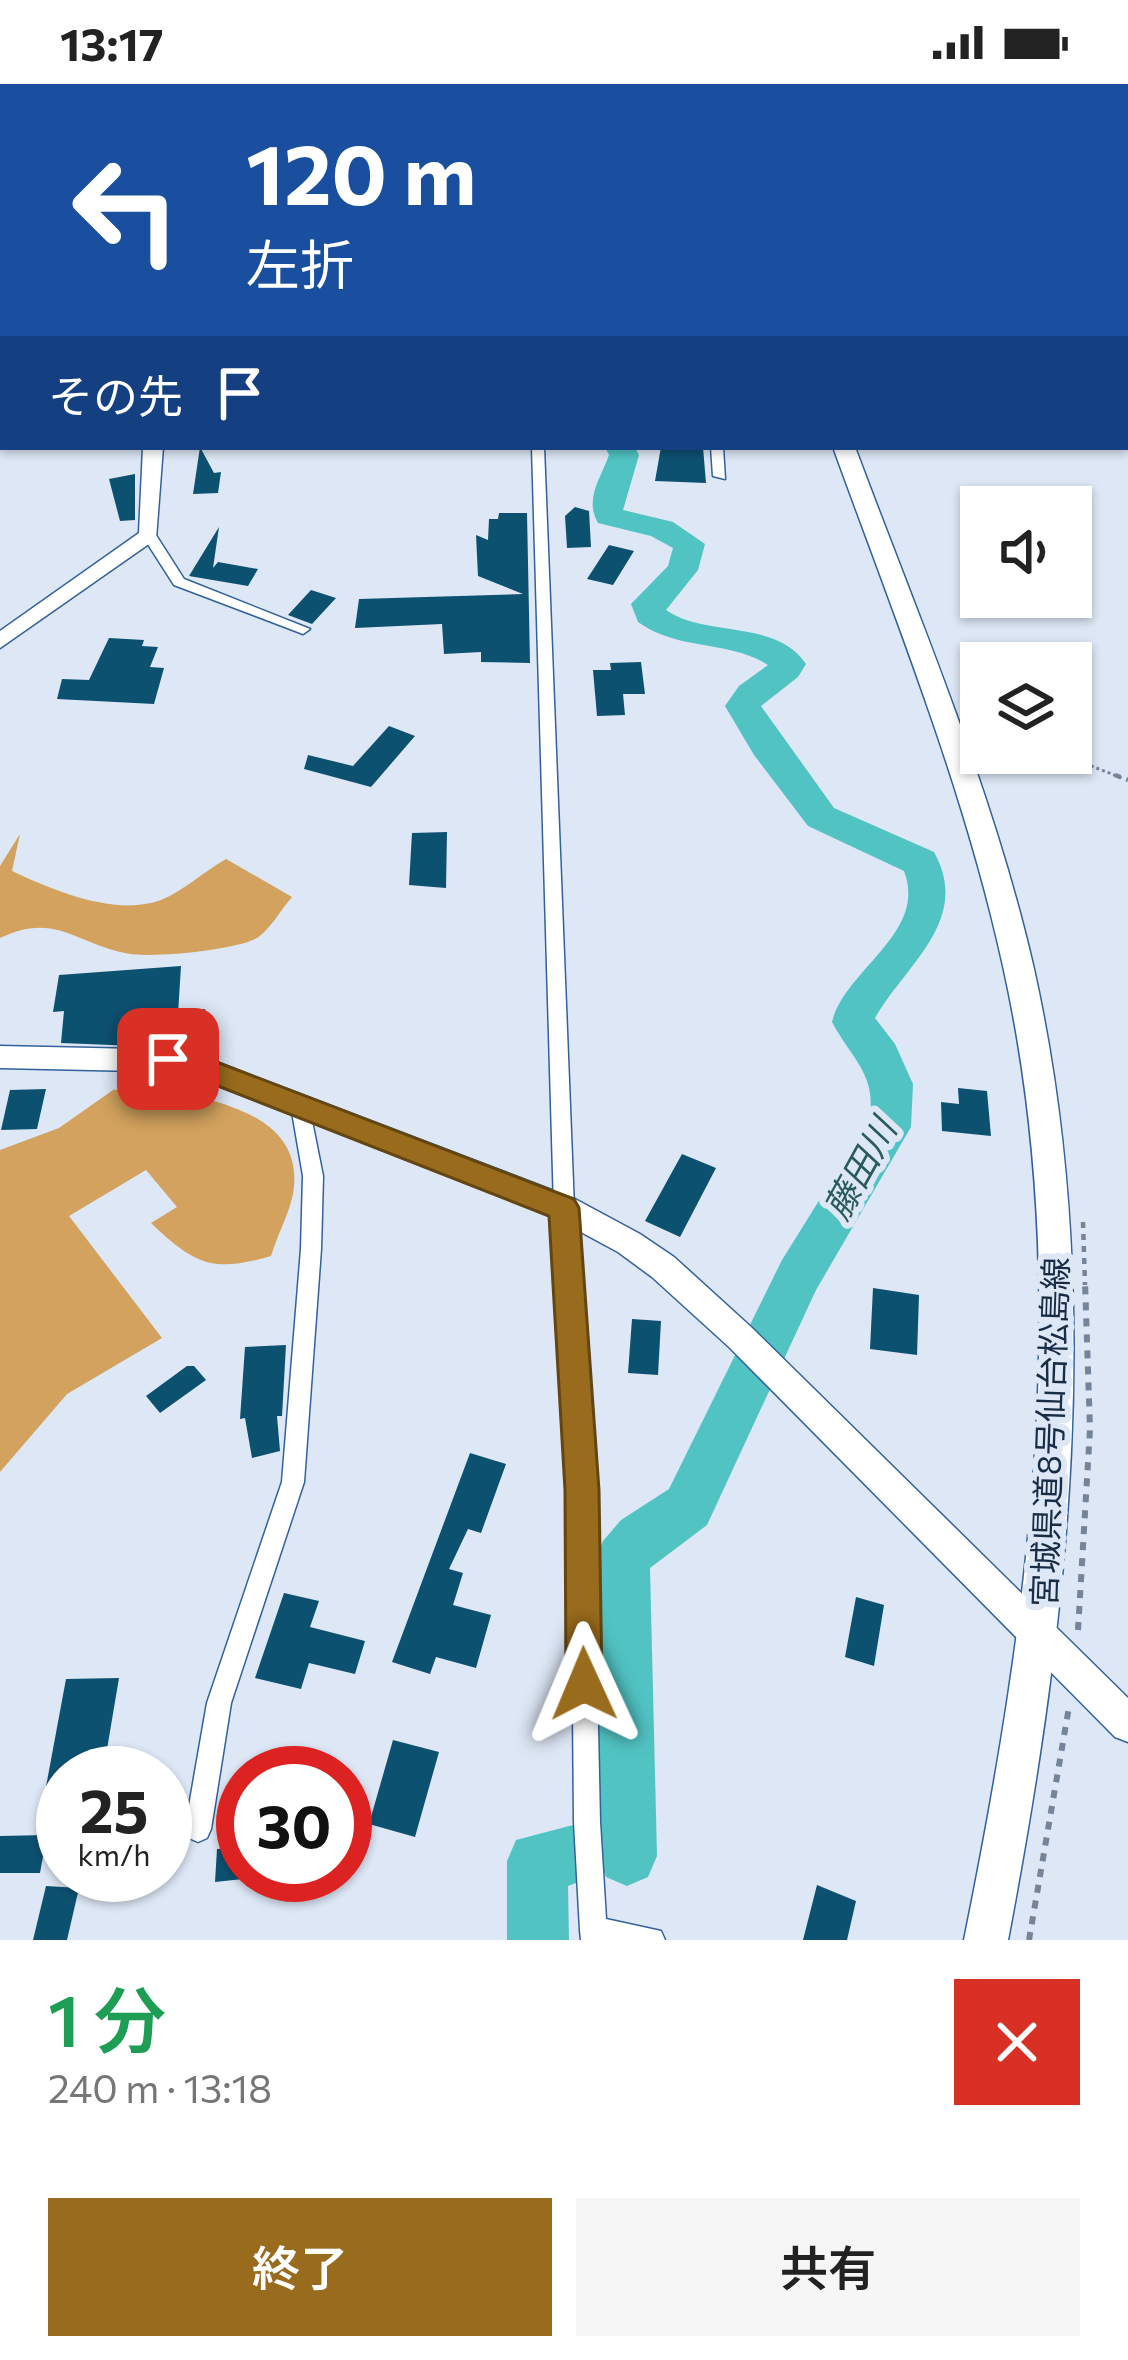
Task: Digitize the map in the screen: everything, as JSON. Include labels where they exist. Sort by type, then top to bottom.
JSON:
[{"type":"main road","name":"宮城県道8号仙台松島線","points":[[845,450],[972,794],[1019,968],[1056,1188],[1059,1322],[1053,1512],[1041,1638],[1016,1800],[986,1940]]},
{"type":"street","points":[[153,450],[148,535],[179,582],[303,629]]},
{"type":"street","points":[[538,450],[564,1208],[582,1490],[594,1935],[652,1940]]},
{"type":"street","points":[[717,450],[720,476]]},
{"type":"street","points":[[0,640],[148,535]]},
{"type":"street","points":[[0,1057],[184,1061],[564,1208],[629,1243],[663,1267],[740,1337],[1128,1724]]},
{"type":"street","points":[[198,1829],[219,1703],[293,1483],[313,1176],[300,1106]]},
{"type":"path","points":[[1092,766],[1128,780]]},
{"type":"shaded area","points":[[20,834],[12,871],[85,899],[124,905],[161,900],[226,859],[292,897],[260,936],[211,950],[136,955],[50,928],[0,938],[0,866]]},
{"type":"shaded area","points":[[153,1085],[249,1114],[285,1144],[293,1166],[293,1194],[271,1256],[219,1264],[180,1248],[151,1223],[177,1207],[146,1170],[69,1216],[162,1338],[67,1394],[0,1472],[0,1150],[59,1128],[113,1090]]},
{"type":"building","points":[[202,450],[214,473],[221,472],[218,493],[193,494]]},
{"type":"building","points":[[660,450],[703,450],[706,483],[655,481]]},
{"type":"building","points":[[135,474],[135,520],[120,521],[109,479]]},
{"type":"building","points":[[575,507],[589,511],[591,547],[567,548],[565,516]]},
{"type":"building","points":[[499,513],[527,513],[530,663],[481,662],[481,652],[444,654],[442,624],[355,628],[359,599],[523,594],[478,576],[476,535],[488,540],[489,519],[498,519]]},
{"type":"building","points":[[219,527],[213,568],[218,562],[258,569],[248,586],[189,576]]},
{"type":"building","points":[[609,545],[634,551],[613,585],[587,579]]},
{"type":"building","points":[[311,590],[336,598],[312,624],[288,615]]},
{"type":"building","points":[[109,638],[144,640],[142,646],[158,647],[150,667],[164,668],[154,704],[57,699],[62,679],[89,680]]},
{"type":"building","points":[[641,662],[645,694],[623,694],[625,715],[597,716],[593,670],[611,670],[610,663]]},
{"type":"building","points":[[389,726],[415,736],[371,787],[304,769],[308,755],[353,766]]},
{"type":"building","points":[[447,832],[446,888],[409,885],[412,833]]},
{"type":"building","points":[[181,966],[178,1014],[205,1009],[211,1049],[61,1043],[64,1011],[53,1012],[59,975]]},
{"type":"building","points":[[958,1088],[987,1091],[991,1136],[942,1131],[941,1102],[959,1104]]},
{"type":"building","points":[[46,1089],[37,1129],[1,1130],[10,1090]]},
{"type":"building","points":[[682,1154],[716,1168],[680,1237],[645,1221]]},
{"type":"building","points":[[873,1288],[919,1295],[917,1355],[870,1349]]},
{"type":"building","points":[[632,1319],[661,1321],[658,1375],[628,1373]]},
{"type":"building","points":[[286,1345],[282,1416],[277,1416],[280,1451],[252,1458],[245,1418],[240,1419],[245,1347]]},
{"type":"building","points":[[187,1366],[194,1366],[206,1380],[160,1413],[146,1396]]},
{"type":"building","points":[[470,1453],[506,1464],[481,1533],[468,1529],[449,1569],[463,1573],[453,1605],[491,1615],[476,1668],[436,1657],[430,1674],[392,1662]]},
{"type":"building","points":[[284,1593],[319,1601],[310,1627],[365,1641],[355,1674],[309,1663],[301,1689],[255,1678]]},
{"type":"building","points":[[856,1597],[884,1605],[874,1666],[845,1657]]},
{"type":"building","points":[[119,1678],[108,1746],[54,1746],[66,1679]]},
{"type":"building","points":[[393,1740],[439,1752],[415,1837],[372,1825]]},
{"type":"building","points":[[36,1835],[36,1873],[0,1873],[0,1836]]},
{"type":"building","points":[[817,1885],[856,1901],[847,1940],[803,1940]]},
{"type":"building","points":[[42,1902],[76,1902],[67,1940],[33,1940]]},
{"type":"waterway","name":"藤田川","points":[[622,450],[624,455],[609,494],[609,516],[662,529],[689,544],[682,570],[648,604],[650,615],[683,633],[758,647],[789,664],[743,706],[767,746],[821,817],[920,862],[928,881],[922,921],[898,959],[856,1009],[853,1022],[887,1070],[894,1098],[889,1127],[799,1275],[688,1507],[640,1539],[622,1560],[627,1856]]},
{"type":"waterway","name":"藤田川","points":[[538,1940],[537,1861],[573,1855]]},
{"type":"route","points":[[168,1059],[184,1061],[564,1208],[582,1490],[584,1684]]}]
